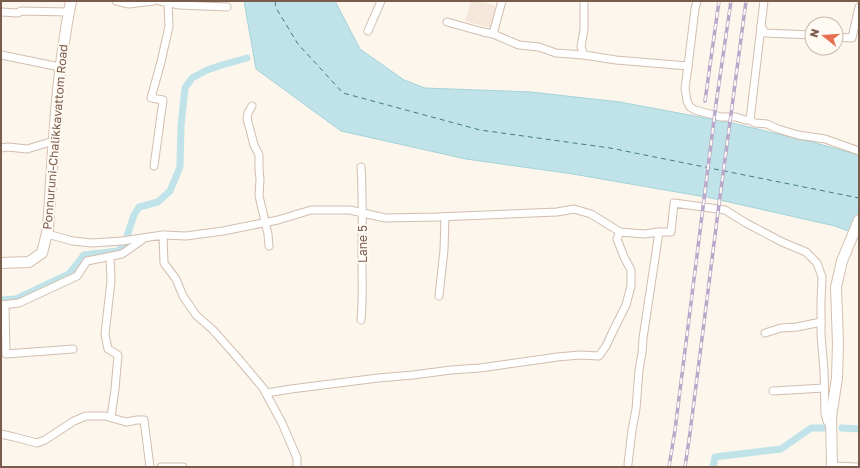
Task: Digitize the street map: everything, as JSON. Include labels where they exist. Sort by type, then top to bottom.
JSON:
[{"type":"street","name":"Ponnuruni-Chalikkavattom Road","points":[[1,263],[29,262],[42,253],[48,229],[60,67],[71,1]]},
{"type":"street","points":[[116,1],[129,4],[154,1]]},
{"type":"street","points":[[160,1],[179,5],[227,7]]},
{"type":"street","points":[[368,31],[381,1]]},
{"type":"street","points":[[493,34],[502,1]]},
{"type":"street","points":[[584,1],[584,29],[581,47],[584,55]]},
{"type":"street","points":[[697,1],[685,88],[687,101],[690,107],[695,110],[721,117],[736,117],[750,120],[755,123],[767,124],[798,135],[825,139],[859,151]]},
{"type":"street","points":[[750,120],[764,1]]},
{"type":"street","points":[[154,166],[164,100],[151,98],[169,26],[168,3]]},
{"type":"street","points":[[844,38],[852,38],[856,33],[859,7]]},
{"type":"street","points":[[1,12],[68,12]]},
{"type":"street","points":[[447,22],[493,34],[519,45],[539,46],[556,53],[688,66]]},
{"type":"street","points":[[760,26],[765,33],[804,35]]},
{"type":"street","points":[[1,55],[60,67]]},
{"type":"street","points":[[252,106],[247,118],[259,155],[259,196],[266,223],[269,246]]},
{"type":"street","points":[[1,148],[8,147],[27,149],[54,141]]},
{"type":"street","name":"Lane 5","points":[[360,320],[362,302],[361,167]]},
{"type":"street","points":[[47,234],[92,244],[163,235],[186,236],[223,231],[266,223],[311,210],[350,210],[385,218],[557,212],[574,209],[592,214],[620,232],[644,234],[671,232],[674,203],[725,210],[782,242],[806,252],[817,263],[822,277],[821,322],[825,414],[827,421],[831,426]]},
{"type":"street","points":[[438,296],[444,250],[445,217]]},
{"type":"street","points":[[859,220],[842,261],[836,287],[838,331],[837,378],[831,416],[832,467],[859,466]]},
{"type":"street","points":[[266,393],[370,379],[480,368],[557,357],[580,355],[599,356],[606,346],[626,305],[631,286],[631,270],[624,257],[618,239],[620,232]]},
{"type":"street","points":[[628,464],[636,409],[643,338],[659,232]]},
{"type":"street","points":[[163,235],[164,263],[176,279],[182,296],[196,315],[213,330],[263,388],[282,423],[297,458],[297,467]]},
{"type":"street","points":[[73,349],[6,354],[3,305],[19,303],[76,276],[87,261],[122,254],[144,238]]},
{"type":"street","points":[[110,257],[110,281],[105,334],[108,349],[118,355],[112,417]]},
{"type":"street","points":[[765,334],[781,328],[797,327],[821,322]]},
{"type":"street","points":[[773,391],[824,388]]},
{"type":"street","points":[[1,434],[37,443],[45,440],[74,421],[86,416],[112,417],[126,422],[144,420],[150,467]]},
{"type":"street","points":[[160,467],[183,467]]},
{"type":"shaded area","points":[[471,1],[480,1],[500,7],[494,29],[465,21]]},
{"type":"water","points":[[244,1],[335,1],[360,49],[404,80],[425,88],[531,92],[620,102],[732,123],[859,155],[859,235],[835,226],[711,198],[573,174],[466,159],[341,131],[256,69]]},
{"type":"waterway","points":[[1,300],[16,299],[69,274],[84,255],[118,251],[124,245],[134,215],[139,207],[158,202],[170,191],[180,167],[181,126],[185,88],[192,78],[207,70],[247,58]]},
{"type":"waterway","points":[[713,467],[715,457],[781,449],[811,428],[825,428]]},
{"type":"waterway","points":[[842,428],[859,429]]},
{"type":"ferry route","points":[[275,1],[276,8],[298,44],[343,93],[480,130],[610,148],[859,198]]},
{"type":"railway","points":[[705,101],[719,1]]},
{"type":"railway","points":[[669,467],[716,104],[731,1]]},
{"type":"railway","points":[[685,467],[746,1]]}]
